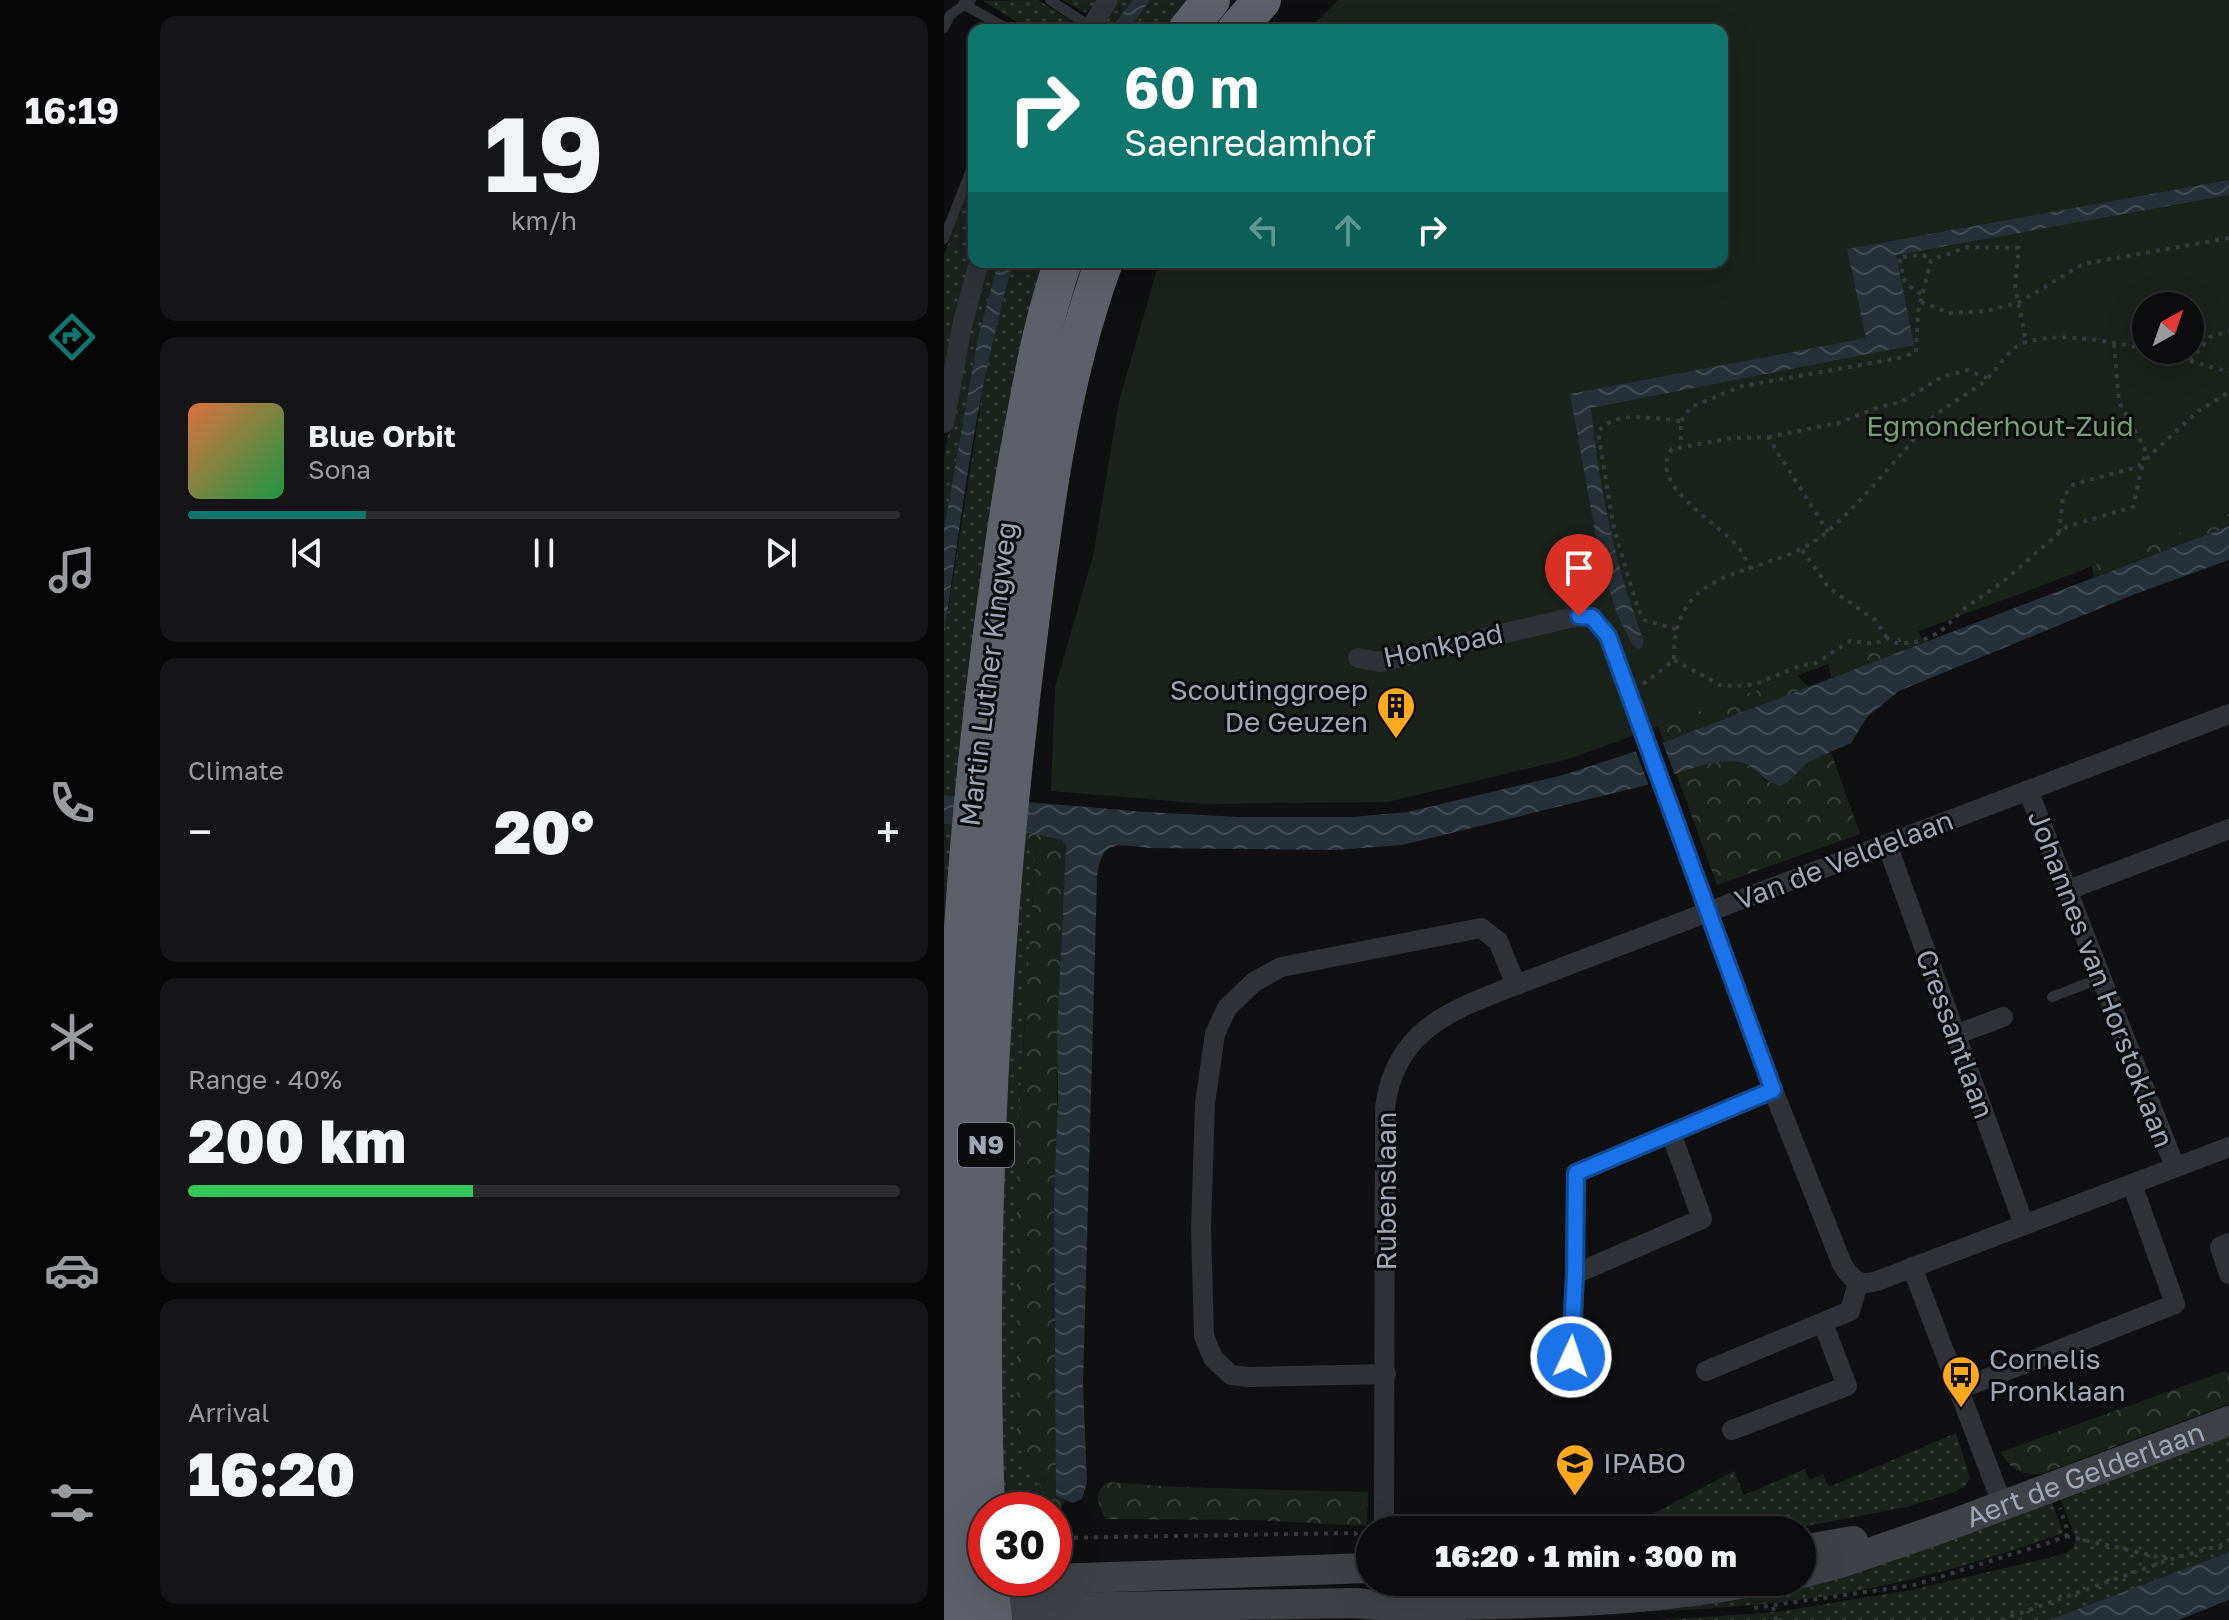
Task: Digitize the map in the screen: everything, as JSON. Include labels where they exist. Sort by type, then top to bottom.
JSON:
[{"type":"highway","points":[[1192,24],[1211,0]]},
{"type":"highway","points":[[1241,24],[1262,0]]},
{"type":"highway","name":"Martin Luther Kingweg","points":[[950,1603],[947,1227],[953,1038],[970,810],[1009,498],[1040,338],[1061,268]]},
{"type":"highway","name":"Martin Luther Kingweg","points":[[986,1492],[983,1351],[987,1129],[1008,815],[1048,501],[1080,340],[1102,268]]},
{"type":"street","points":[[1093,24],[1108,0]]},
{"type":"street","points":[[944,423],[946,395],[977,268]]},
{"type":"street","name":"Honkpad","points":[[1358,658],[1380,662],[1585,616],[1592,617],[1608,636],[1710,911]]},
{"type":"street","name":"Van de Veldelaan","points":[[1858,1283],[1842,1264],[1773,1090],[1710,911],[2229,714]]},
{"type":"street","name":"Johannes van Horstoklaan","points":[[2028,790],[2175,1167]]},
{"type":"street","points":[[2068,890],[2229,829]]},
{"type":"street","name":"Cressantlaan","points":[[1887,844],[2024,1225]]},
{"type":"street","name":"Rubenslaan","points":[[1384,1516],[1385,1107],[1387,1088],[1404,1054],[1436,1020],[1453,1010],[1710,911]]},
{"type":"street","points":[[1386,1374],[1249,1377],[1231,1375],[1213,1358],[1204,1336],[1201,1228],[1205,1103],[1215,1034],[1227,1008],[1240,993],[1281,967],[1481,928],[1498,941],[1516,985]]},
{"type":"street","points":[[1955,1035],[2003,1017]]},
{"type":"street","points":[[1571,1357],[1576,1173],[1773,1090]]},
{"type":"street","points":[[1575,1274],[1702,1219],[1671,1133]]},
{"type":"street","points":[[1706,1371],[1850,1311],[1858,1283],[1867,1284],[2229,1147]]},
{"type":"street","points":[[1960,1389],[2175,1304],[2132,1184]]},
{"type":"street","points":[[2229,1243],[2220,1247],[2229,1274]]},
{"type":"street","points":[[1912,1267],[2003,1506]]},
{"type":"street","points":[[1732,1430],[1847,1386],[1823,1323]]},
{"type":"street","name":"Aert de Gelderlaan","points":[[1816,1569],[1942,1528],[2229,1421]]},
{"type":"street","name":"Aert de Gelderlaan","points":[[1816,1548],[1942,1528]]},
{"type":"street","points":[[950,1603],[1356,1569]]},
{"type":"street","points":[[991,1598],[1052,1608],[1569,1602],[1647,1596]]},
{"type":"lane","points":[[1050,0],[1083,24]]},
{"type":"lane","points":[[944,28],[950,15],[967,2],[1001,24]]},
{"type":"lane","points":[[944,239],[968,177]]},
{"type":"lane","points":[[2052,997],[2101,978]]},
{"type":"path","points":[[1921,302],[1950,313],[1965,314],[2018,303],[2083,264],[2229,238]]},
{"type":"path","points":[[1931,260],[1968,247],[2019,248],[2015,286],[2026,342]]},
{"type":"path","points":[[1921,294],[1905,283],[1899,257],[1923,255],[1931,260]]},
{"type":"path","points":[[1681,446],[1681,421],[1691,407],[1742,386],[1916,352],[1921,294],[1931,260]]},
{"type":"path","points":[[2204,344],[2210,337],[2229,331]]},
{"type":"path","points":[[1629,696],[1674,660],[1676,629],[1689,604],[1701,590],[1716,581],[1802,550],[1828,532],[1932,417],[1988,378],[2010,350],[2026,342],[2061,336],[2132,348]]},
{"type":"path","points":[[1802,550],[1829,588],[1875,620],[1887,638],[1896,643],[1908,643],[1940,632],[1965,608],[2005,580],[2066,527],[2133,507],[2146,451],[2119,402],[2114,344]]},
{"type":"path","points":[[2201,364],[2229,372]]},
{"type":"path","points":[[1751,569],[1738,547],[1676,491],[1667,456],[1672,449],[1732,438],[1768,437],[1839,423],[1901,402],[1942,377],[1968,370],[1988,378]]},
{"type":"path","points":[[2058,534],[2063,497],[2074,484],[2134,468],[2198,411],[2229,392]]},
{"type":"path","points":[[1676,629],[1644,620],[1638,609],[1614,529],[1598,432],[1604,423],[1623,418],[1681,421]]},
{"type":"path","points":[[1768,437],[1828,532]]},
{"type":"path","points":[[1674,660],[1720,685],[1756,684],[1799,666],[1816,663],[1850,641],[1875,644],[1887,638]]},
{"type":"path","points":[[1072,1538],[1356,1534]]},
{"type":"path","points":[[2066,1536],[2171,1559]]},
{"type":"path","points":[[2001,1620],[2171,1559],[2229,1543]]},
{"type":"path","points":[[1773,1607],[1776,1620]]},
{"type":"green space","points":[[1038,0],[1072,24],[1021,24],[983,1]]},
{"type":"green space","points":[[1062,0],[1098,0],[1086,13]]},
{"type":"green space","points":[[1119,0],[1132,0],[1114,24],[1102,24]]},
{"type":"green space","points":[[1150,0],[1192,0],[1174,24],[1133,24]]},
{"type":"green space","name":"Egmonderhout-Zuid","points":[[1338,0],[2229,0],[2229,514],[1572,758],[1388,802],[1206,804],[1051,791],[1055,687],[1093,556],[1119,401],[1159,268],[1728,268],[1728,24],[1314,24]]},
{"type":"green space","points":[[968,191],[970,268],[944,368],[944,255]]},
{"type":"green space","points":[[986,268],[996,268],[978,337],[944,529],[944,458],[955,391]]},
{"type":"green space","points":[[1012,268],[1048,268],[960,796],[944,795],[944,636],[992,341]]},
{"type":"green space","points":[[2229,425],[2229,526],[2094,577],[2087,544]]},
{"type":"green space","points":[[1915,628],[1925,642],[1831,678],[1828,661]]},
{"type":"green space","points":[[1790,667],[1808,687],[1664,742],[1646,693]]},
{"type":"green space","points":[[1831,752],[1860,834],[1717,885],[1676,773],[1730,761],[1750,766],[1767,782],[1788,782],[1808,761]]},
{"type":"green space","points":[[944,824],[958,825],[944,989]]},
{"type":"green space","points":[[1020,831],[1036,846],[1017,1148],[1017,1443],[1043,1492],[999,1492],[996,1341]]},
{"type":"green space","points":[[1020,831],[1062,840],[1066,846],[1057,1031],[1057,1492],[1043,1492],[1017,1443],[1017,1148],[1036,846]]},
{"type":"green space","points":[[2225,1371],[2229,1373],[2229,1404],[2044,1473],[2019,1471],[2009,1464],[2001,1452]]},
{"type":"green space","points":[[1956,1433],[1970,1478],[1965,1486],[1952,1493],[1906,1507],[1816,1524],[1816,1516],[1649,1516],[1734,1471],[1744,1495],[1805,1469],[1809,1480],[1823,1474],[1829,1487]]},
{"type":"green space","points":[[2229,1437],[2229,1552],[2049,1620],[1662,1620],[1777,1612],[1911,1590],[2065,1554],[2072,1549],[2076,1539],[2061,1500]]},
{"type":"green space","points":[[1107,1482],[1368,1492],[1367,1516],[1356,1516],[1356,1525],[1255,1520],[1105,1519],[1098,1499]]},
{"type":"green space","points":[[2051,1499],[2063,1533],[1925,1576],[1854,1591],[1783,1602],[1719,1608],[1612,1613],[1718,1596],[1816,1596],[1816,1580]]},
{"type":"green space","points":[[1426,1596],[1506,1596],[1426,1601]]},
{"type":"water","points":[[1132,0],[1150,0],[1133,24],[1114,24]]},
{"type":"water","points":[[2229,180],[2229,195],[1896,255],[1914,345],[1591,408],[1610,526],[1644,641],[1642,648],[1633,646],[1617,614],[1600,560],[1570,394],[1866,338],[1847,249]]},
{"type":"water","points":[[996,268],[1012,268],[980,401],[944,636],[944,529],[978,337]]},
{"type":"water","points":[[2229,526],[2229,560],[2135,594],[1899,691],[1867,717],[1851,743],[1808,762],[1780,786],[1766,780],[1748,765],[1726,761],[1647,785],[1402,845],[1336,850],[1118,846],[1106,851],[1097,879],[1083,1385],[1087,1482],[1082,1499],[1073,1503],[1072,1492],[1056,1492],[1054,1200],[1057,1031],[1066,846],[1062,840],[1020,831],[944,824],[944,795],[1146,812],[1239,817],[1352,817],[1408,812],[1563,775],[1664,742]]},
{"type":"water","points":[[2229,1552],[2229,1600],[2178,1620],[2049,1620]]},
{"type":"pier","points":[[1661,738],[1676,778],[1650,788],[1634,747]]},
{"type":"place","name":"Scoutinggroep De Geuzen","points":[[1396,740]]},
{"type":"place","name":"Cornelis Pronklaan","points":[[1961,1409]]},
{"type":"place","name":"IPABO","points":[[1575,1497]]},
{"type":"route","points":[[1571,1357],[1576,1173],[1773,1090],[1608,636],[1592,617],[1579,616]]}]
